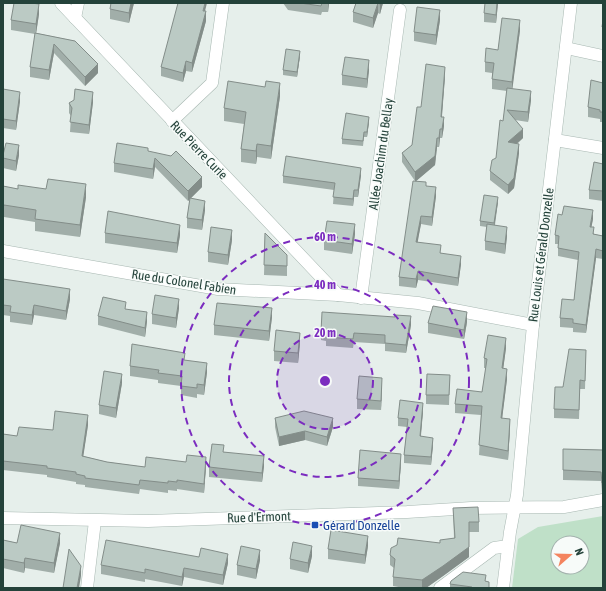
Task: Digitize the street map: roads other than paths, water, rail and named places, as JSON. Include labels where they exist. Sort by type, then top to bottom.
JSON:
[{"type":"street","name":"Rue Pierre Curie","points":[[61,3],[338,295]]},
{"type":"street","points":[[75,18],[78,3]]},
{"type":"street","points":[[172,121],[212,83],[223,3]]},
{"type":"street","name":"Rue Louis et Gérald Donzelle","points":[[503,588],[508,546],[515,508],[533,325],[571,3]]},
{"type":"street","name":"Allée Joachim du Bellay","points":[[361,298],[400,10]]},
{"type":"street","points":[[566,48],[603,56]]},
{"type":"street","points":[[555,140],[603,148]]},
{"type":"street","name":"Rue du Colonel Fabien","points":[[3,251],[218,289],[338,295],[418,303],[533,325]]},
{"type":"street","name":"Rue d'Ermont","points":[[3,518],[148,521],[407,512],[471,508],[564,507],[603,500]]},
{"type":"street","points":[[86,588],[95,521]]},
{"type":"street","points":[[440,588],[494,548],[508,546]]},
{"type":"place","name":"Gérard Donzelle","points":[[315,525]]}]
